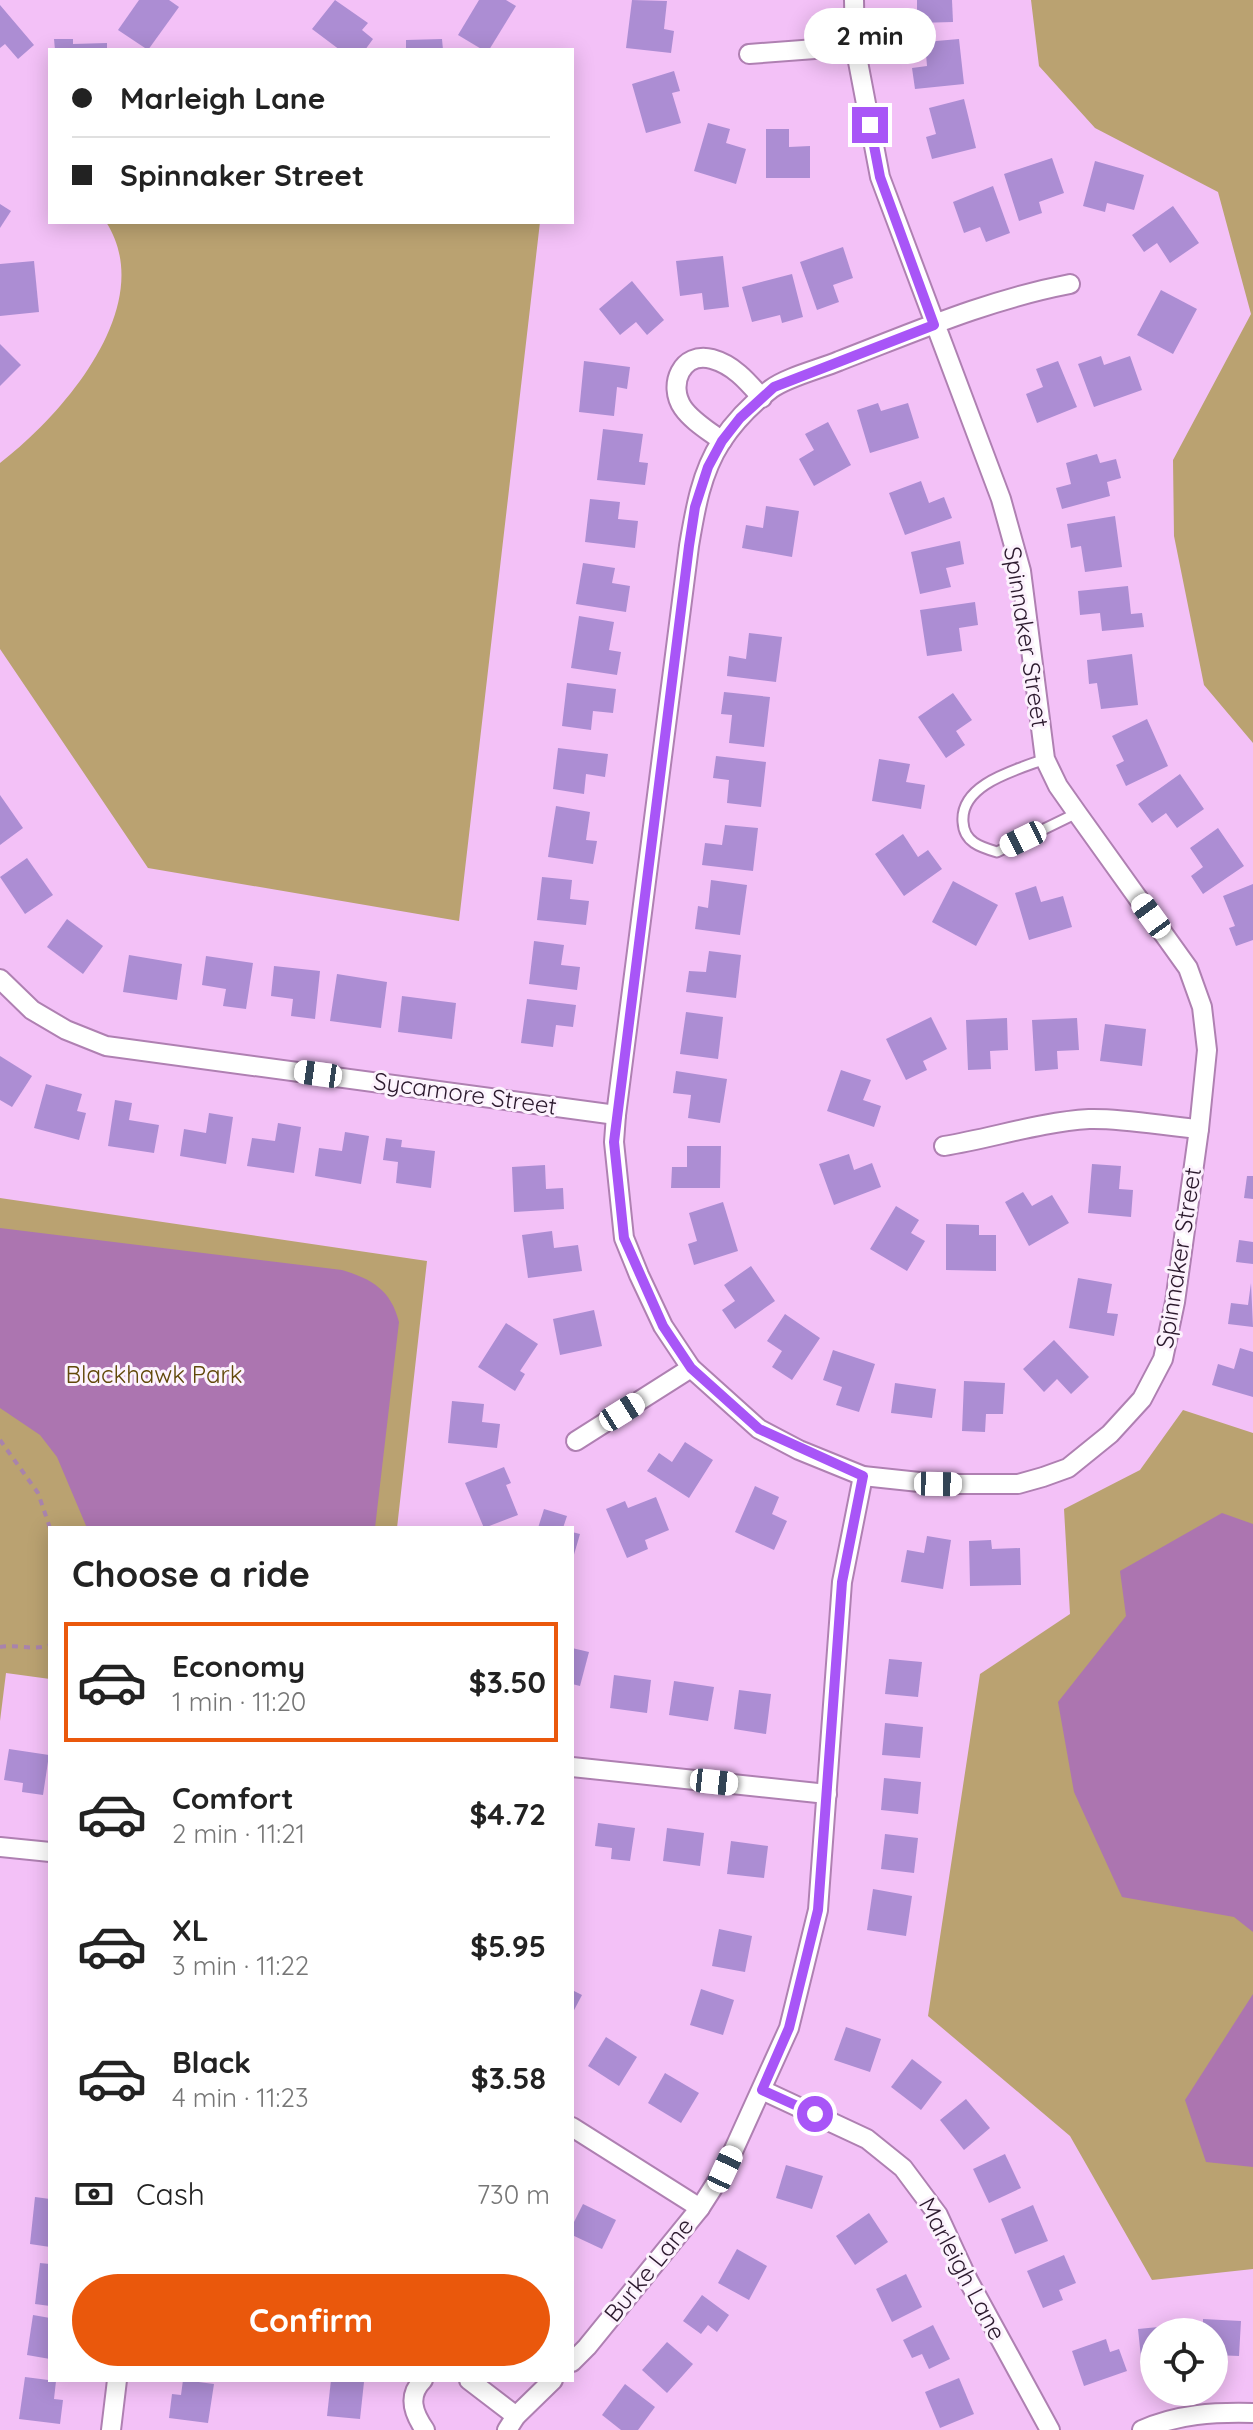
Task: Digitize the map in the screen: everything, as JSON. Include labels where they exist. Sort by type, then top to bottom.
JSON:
[{"type":"street","name":"Spinnaker Street","points":[[854,0],[855,46],[880,177],[1001,499],[1021,571],[1045,759],[1058,786],[1188,968],[1202,1007],[1207,1050],[1175,1302],[1163,1359],[1142,1399],[1110,1434],[1068,1468],[1018,1484],[938,1484],[863,1476],[759,1429],[691,1368],[663,1326],[624,1238],[616,1171],[616,1115],[689,546],[695,507],[708,467],[722,441],[740,418],[774,387],[934,325]]},
{"type":"street","points":[[749,54],[855,46]]},
{"type":"street","points":[[934,325],[968,310],[1022,293],[1070,284]]},
{"type":"street","points":[[722,441],[692,418],[677,396],[675,385],[684,366],[692,360],[703,358],[727,365],[762,398]]},
{"type":"street","name":"Sycamore Street","points":[[0,979],[32,1010],[66,1030],[106,1046],[616,1115]]},
{"type":"street","points":[[944,1146],[1043,1124],[1092,1119],[1199,1129]]},
{"type":"street","points":[[576,1441],[691,1368]]},
{"type":"street","name":"Burke Lane","points":[[574,2360],[700,2208],[725,2169],[789,2028],[818,1910],[842,1582],[863,1476]]},
{"type":"street","points":[[574,1767],[827,1794]]},
{"type":"street","points":[[0,1847],[48,1852]]},
{"type":"street","name":"Marleigh Lane","points":[[762,2090],[867,2139],[903,2168],[938,2215],[968,2280],[1050,2430]]},
{"type":"street","points":[[574,2128],[700,2208]]},
{"type":"street","points":[[111,2430],[117,2382]]},
{"type":"street","points":[[420,2382],[412,2399],[416,2417],[425,2430]]},
{"type":"street","points":[[471,2382],[512,2423],[551,2382]]},
{"type":"street","points":[[1142,2430],[1164,2420],[1219,2412],[1253,2413]]},
{"type":"lane","points":[[1045,759],[1009,773],[971,796],[962,809],[963,828],[974,845],[997,852],[1077,813]]},
{"type":"path","points":[[0,1440],[38,1493],[49,1526]]},
{"type":"path","points":[[0,1647],[48,1646]]},
{"type":"green space","points":[[1031,0],[1253,0],[1253,743],[1204,685],[1174,536],[1173,460],[1251,314],[1218,192],[1095,128],[1039,66]]},
{"type":"green space","points":[[107,224],[540,224],[459,921],[148,868],[0,649],[0,463],[51,416],[76,387],[97,355],[113,321],[121,287],[119,254]]},
{"type":"green space","name":"Blackhawk Park","points":[[0,1198],[427,1261],[397,1526],[48,1526],[48,1679],[6,1673],[0,1721]]},
{"type":"green space","points":[[1183,1410],[1253,1433],[1253,2269],[1152,2280],[1070,2136],[928,2016],[980,1674],[1070,1614],[1064,1509],[1140,1470]]},
{"type":"shaded area","name":"Blackhawk Park","points":[[0,1228],[342,1270],[379,1287],[391,1302],[399,1322],[375,1526],[86,1526],[57,1457],[40,1435],[0,1408]]},
{"type":"shaded area","points":[[1222,1513],[1253,1524],[1253,1932],[1234,1917],[1122,1897],[1074,1792],[1058,1702],[1126,1616],[1120,1571]]},
{"type":"shaded area","points":[[1253,1994],[1253,2167],[1206,2162],[1185,2100]]},
{"type":"building","points":[[139,0],[169,0],[179,7],[149,48],[118,30]]},
{"type":"building","points":[[335,0],[368,23],[362,30],[373,39],[366,48],[337,48],[312,29]]},
{"type":"building","points":[[479,0],[506,0],[516,6],[490,48],[480,48],[458,35]]},
{"type":"building","points":[[632,0],[667,1],[664,29],[674,31],[671,53],[626,48]]},
{"type":"building","points":[[917,0],[952,0],[953,22],[917,23]]},
{"type":"building","points":[[0,5],[34,45],[18,59],[5,44],[0,48]]},
{"type":"building","points":[[54,39],[73,39],[73,44],[107,43],[107,48],[55,48]]},
{"type":"building","points":[[442,39],[443,48],[406,48],[406,40]]},
{"type":"building","points":[[959,39],[964,84],[915,89],[912,68],[927,66],[925,42]]},
{"type":"building","points":[[674,71],[680,91],[672,93],[681,123],[646,133],[632,84]]},
{"type":"building","points":[[964,99],[976,148],[932,159],[926,137],[936,134],[929,108]]},
{"type":"building","points":[[708,123],[730,129],[726,143],[746,149],[736,184],[694,171]]},
{"type":"building","points":[[766,129],[789,129],[789,147],[810,146],[810,178],[766,178]]},
{"type":"building","points":[[1052,158],[1064,193],[1039,202],[1042,213],[1019,221],[1004,174]]},
{"type":"building","points":[[1095,161],[1144,175],[1134,210],[1107,203],[1105,212],[1083,206]]},
{"type":"building","points":[[993,186],[1010,233],[986,242],[980,227],[964,233],[953,202]]},
{"type":"building","points":[[0,204],[11,211],[0,228]]},
{"type":"building","points":[[1173,206],[1199,243],[1170,263],[1157,243],[1144,252],[1132,235]]},
{"type":"building","points":[[843,247],[853,278],[833,285],[839,302],[817,310],[800,262]]},
{"type":"building","points":[[723,256],[729,307],[704,310],[702,293],[680,296],[676,261]]},
{"type":"building","points":[[34,261],[39,312],[0,316],[0,264]]},
{"type":"building","points":[[792,274],[803,317],[782,323],[780,315],[752,322],[742,287]]},
{"type":"building","points":[[632,281],[664,320],[647,335],[636,322],[620,335],[599,309]]},
{"type":"building","points":[[1161,290],[1197,309],[1173,354],[1137,335]]},
{"type":"building","points":[[0,344],[21,365],[0,386]]},
{"type":"building","points":[[1101,356],[1104,365],[1130,356],[1142,390],[1094,407],[1078,364]]},
{"type":"building","points":[[584,361],[630,367],[627,389],[617,387],[614,416],[579,412]]},
{"type":"building","points":[[1058,361],[1077,407],[1037,423],[1026,394],[1043,387],[1036,369]]},
{"type":"building","points":[[878,403],[881,411],[908,403],[919,438],[870,453],[857,410]]},
{"type":"building","points":[[828,422],[851,465],[814,486],[799,459],[814,450],[805,434]]},
{"type":"building","points":[[603,429],[643,434],[639,462],[648,463],[645,485],[597,480]]},
{"type":"building","points":[[1097,454],[1100,463],[1116,459],[1121,478],[1107,482],[1110,496],[1062,509],[1056,488],[1071,484],[1066,463]]},
{"type":"building","points":[[921,481],[929,503],[944,497],[952,518],[905,535],[889,493]]},
{"type":"building","points":[[590,499],[620,502],[618,519],[638,521],[635,548],[585,542]]},
{"type":"building","points":[[766,506],[799,511],[792,557],[742,548],[746,525],[763,528]]},
{"type":"building","points":[[1115,516],[1122,567],[1085,572],[1081,546],[1071,548],[1067,524]]},
{"type":"building","points":[[960,541],[964,564],[946,568],[951,587],[920,594],[911,552]]},
{"type":"building","points":[[583,563],[615,568],[612,583],[630,586],[626,612],[576,604]]},
{"type":"building","points":[[1128,586],[1131,614],[1142,613],[1144,627],[1102,631],[1100,613],[1080,615],[1078,591]]},
{"type":"building","points":[[975,602],[978,625],[959,628],[962,651],[927,656],[920,610]]},
{"type":"building","points":[[579,616],[614,622],[609,650],[621,652],[617,675],[571,668]]},
{"type":"building","points":[[749,633],[782,637],[776,682],[727,676],[729,656],[746,659]]},
{"type":"building","points":[[1132,654],[1138,705],[1101,709],[1097,683],[1089,684],[1087,660]]},
{"type":"building","points":[[567,683],[616,689],[613,713],[593,711],[591,730],[562,726]]},
{"type":"building","points":[[724,692],[770,697],[764,747],[729,743],[732,715],[721,714]]},
{"type":"building","points":[[953,693],[972,720],[956,731],[965,745],[946,758],[918,717]]},
{"type":"building","points":[[1147,719],[1168,766],[1126,786],[1116,765],[1124,761],[1112,736]]},
{"type":"building","points":[[558,748],[608,754],[605,777],[586,774],[584,794],[553,789]]},
{"type":"building","points":[[716,756],[766,762],[761,807],[727,803],[729,780],[713,778]]},
{"type":"building","points":[[879,759],[910,764],[906,782],[925,785],[921,809],[872,801]]},
{"type":"building","points":[[1180,774],[1204,809],[1177,828],[1166,813],[1152,823],[1138,804]]},
{"type":"building","points":[[0,795],[23,828],[0,845]]},
{"type":"building","points":[[556,806],[590,812],[586,840],[597,841],[593,864],[548,857]]},
{"type":"building","points":[[725,825],[758,828],[753,871],[702,865],[705,843],[722,845]]},
{"type":"building","points":[[1218,828],[1244,866],[1203,894],[1191,876],[1203,867],[1190,848]]},
{"type":"building","points":[[903,834],[918,857],[928,850],[942,869],[904,896],[875,854]]},
{"type":"building","points":[[27,858],[53,895],[25,914],[0,877]]},
{"type":"building","points":[[542,877],[572,880],[570,899],[589,901],[586,925],[537,920]]},
{"type":"building","points":[[711,880],[747,885],[740,935],[695,929],[698,906],[708,908]]},
{"type":"building","points":[[953,881],[998,905],[976,946],[932,922]]},
{"type":"building","points":[[1253,884],[1253,940],[1236,946],[1229,928],[1235,926],[1223,896]]},
{"type":"building","points":[[1036,886],[1041,902],[1063,896],[1072,927],[1029,940],[1015,893]]},
{"type":"building","points":[[67,919],[103,946],[83,974],[47,947]]},
{"type":"building","points":[[534,941],[564,945],[561,965],[580,967],[577,990],[529,984]]},
{"type":"building","points":[[709,951],[741,955],[736,998],[686,992],[689,971],[706,972]]},
{"type":"building","points":[[129,955],[182,964],[177,1000],[123,992]]},
{"type":"building","points":[[206,956],[253,963],[246,1009],[223,1006],[226,989],[202,985]]},
{"type":"building","points":[[274,966],[320,971],[315,1019],[291,1016],[293,999],[271,996]]},
{"type":"building","points":[[337,974],[387,982],[381,1028],[330,1021]]},
{"type":"building","points":[[402,996],[456,1003],[452,1039],[398,1032]]},
{"type":"building","points":[[527,999],[576,1005],[573,1027],[556,1025],[553,1047],[521,1043]]},
{"type":"building","points":[[686,1012],[723,1017],[718,1059],[680,1054]]},
{"type":"building","points":[[931,1017],[947,1049],[923,1061],[927,1070],[906,1080],[886,1039]]},
{"type":"building","points":[[1007,1018],[1008,1050],[990,1051],[991,1069],[968,1070],[966,1020]]},
{"type":"building","points":[[1077,1018],[1079,1050],[1057,1051],[1058,1069],[1035,1071],[1032,1020]]},
{"type":"building","points":[[1105,1024],[1146,1029],[1142,1066],[1100,1061]]},
{"type":"building","points":[[0,1056],[32,1076],[12,1107],[0,1100]]},
{"type":"building","points":[[841,1070],[871,1080],[863,1100],[881,1106],[874,1127],[827,1111]]},
{"type":"building","points":[[676,1071],[727,1079],[720,1123],[688,1118],[691,1095],[673,1093]]},
{"type":"building","points":[[46,1084],[82,1094],[77,1111],[86,1113],[79,1140],[34,1128]]},
{"type":"building","points":[[115,1100],[132,1103],[129,1120],[159,1125],[154,1153],[108,1146]]},
{"type":"building","points":[[209,1113],[233,1117],[226,1164],[180,1156],[184,1129],[206,1133]]},
{"type":"building","points":[[278,1123],[301,1127],[294,1173],[247,1166],[252,1138],[275,1141]]},
{"type":"building","points":[[345,1132],[369,1136],[361,1184],[315,1176],[319,1148],[342,1151]]},
{"type":"building","points":[[386,1138],[402,1140],[401,1147],[435,1151],[431,1188],[396,1183],[398,1162],[383,1160]]},
{"type":"building","points":[[687,1146],[721,1146],[720,1188],[671,1188],[672,1167],[687,1167]]},
{"type":"building","points":[[849,1154],[854,1170],[872,1163],[881,1187],[834,1205],[819,1164]]},
{"type":"building","points":[[1092,1164],[1121,1166],[1119,1189],[1133,1190],[1131,1217],[1088,1213]]},
{"type":"building","points":[[545,1165],[546,1189],[563,1188],[564,1209],[514,1212],[512,1167]]},
{"type":"building","points":[[1247,1176],[1253,1176],[1253,1199],[1244,1198]]},
{"type":"building","points":[[1023,1192],[1032,1206],[1052,1195],[1069,1223],[1029,1246],[1005,1202]]},
{"type":"building","points":[[723,1202],[738,1251],[694,1265],[688,1244],[697,1241],[689,1213]]},
{"type":"building","points":[[896,1206],[919,1220],[911,1233],[925,1241],[907,1271],[870,1249]]},
{"type":"building","points":[[946,1224],[979,1225],[979,1235],[996,1235],[996,1271],[946,1270]]},
{"type":"building","points":[[552,1231],[554,1248],[578,1245],[582,1271],[528,1278],[522,1235]]},
{"type":"building","points":[[1239,1240],[1253,1242],[1253,1264],[1236,1262]]},
{"type":"building","points":[[751,1266],[775,1301],[735,1329],[722,1310],[735,1301],[724,1285]]},
{"type":"building","points":[[1078,1278],[1112,1284],[1107,1313],[1118,1314],[1114,1336],[1069,1328]]},
{"type":"building","points":[[1251,1283],[1253,1327],[1228,1324],[1231,1303],[1248,1305]]},
{"type":"building","points":[[594,1310],[602,1346],[560,1355],[553,1319]]},
{"type":"building","points":[[785,1314],[820,1338],[792,1380],[772,1367],[782,1351],[767,1341]]},
{"type":"building","points":[[506,1323],[538,1344],[520,1371],[525,1374],[515,1391],[478,1367]]},
{"type":"building","points":[[1054,1340],[1089,1377],[1071,1394],[1057,1379],[1044,1392],[1023,1369]]},
{"type":"building","points":[[1240,1348],[1253,1352],[1253,1397],[1212,1385],[1218,1364],[1234,1369]]},
{"type":"building","points":[[833,1350],[875,1364],[859,1412],[836,1405],[842,1387],[823,1380]]},
{"type":"building","points":[[964,1381],[1005,1383],[1003,1414],[986,1414],[985,1432],[962,1431]]},
{"type":"building","points":[[895,1383],[936,1389],[932,1418],[891,1413]]},
{"type":"building","points":[[452,1401],[484,1404],[482,1422],[500,1424],[497,1448],[448,1443]]},
{"type":"building","points":[[685,1442],[713,1460],[689,1498],[647,1471],[659,1453],[672,1462]]},
{"type":"building","points":[[504,1467],[511,1483],[506,1485],[518,1515],[483,1526],[465,1483]]},
{"type":"building","points":[[755,1486],[779,1497],[772,1514],[787,1521],[774,1550],[735,1532]]},
{"type":"building","points":[[656,1497],[669,1530],[645,1540],[648,1549],[627,1558],[606,1509],[625,1501],[628,1508]]},
{"type":"building","points":[[544,1509],[567,1516],[564,1526],[539,1526]]},
{"type":"building","points":[[574,1532],[580,1534],[574,1555]]},
{"type":"building","points":[[927,1536],[951,1540],[943,1589],[901,1582],[907,1550],[924,1553]]},
{"type":"building","points":[[991,1540],[992,1549],[1020,1548],[1021,1585],[970,1586],[969,1541]]},
{"type":"building","points":[[574,1648],[589,1652],[580,1686],[574,1684]]},
{"type":"building","points":[[889,1659],[922,1662],[918,1697],[885,1694]]},
{"type":"building","points":[[614,1675],[651,1680],[647,1713],[610,1708]]},
{"type":"building","points":[[674,1681],[714,1687],[708,1721],[669,1715]]},
{"type":"building","points":[[739,1690],[771,1694],[766,1734],[734,1729]]},
{"type":"building","points":[[885,1723],[923,1727],[920,1758],[882,1755]]},
{"type":"building","points":[[9,1749],[48,1755],[43,1795],[22,1792],[23,1783],[4,1780]]},
{"type":"building","points":[[884,1778],[921,1782],[918,1814],[881,1810]]},
{"type":"building","points":[[598,1823],[635,1828],[630,1861],[611,1859],[612,1848],[595,1846]]},
{"type":"building","points":[[667,1828],[704,1833],[700,1866],[663,1861]]},
{"type":"building","points":[[885,1834],[918,1838],[914,1873],[881,1869]]},
{"type":"building","points":[[731,1841],[768,1846],[764,1878],[727,1874]]},
{"type":"building","points":[[873,1889],[912,1896],[906,1936],[867,1930]]},
{"type":"building","points":[[719,1929],[752,1936],[745,1972],[712,1966]]},
{"type":"building","points":[[701,1989],[734,2000],[723,2035],[690,2025]]},
{"type":"building","points":[[574,1991],[582,1995],[574,2010]]},
{"type":"building","points":[[846,2027],[881,2039],[870,2072],[834,2060]]},
{"type":"building","points":[[606,2037],[637,2057],[619,2086],[588,2066]]},
{"type":"building","points":[[912,2059],[942,2082],[921,2110],[891,2087]]},
{"type":"building","points":[[665,2073],[699,2093],[681,2123],[648,2103]]},
{"type":"building","points":[[966,2099],[990,2128],[964,2150],[940,2120]]},
{"type":"building","points":[[1005,2154],[1021,2188],[989,2203],[973,2169]]},
{"type":"building","points":[[786,2165],[823,2176],[812,2209],[776,2198]]},
{"type":"building","points":[[35,2197],[48,2199],[48,2247],[30,2244]]},
{"type":"building","points":[[583,2204],[616,2220],[602,2249],[574,2236],[574,2222]]},
{"type":"building","points":[[1033,2205],[1048,2241],[1015,2254],[1001,2219]]},
{"type":"building","points":[[869,2213],[888,2242],[855,2265],[836,2236]]},
{"type":"building","points":[[737,2249],[767,2266],[749,2300],[718,2283]]},
{"type":"building","points":[[1064,2255],[1076,2283],[1059,2290],[1063,2300],[1043,2308],[1027,2271]]},
{"type":"building","points":[[40,2263],[48,2264],[48,2306],[35,2304]]},
{"type":"building","points":[[906,2274],[922,2307],[892,2322],[876,2289]]},
{"type":"building","points":[[702,2295],[729,2315],[717,2332],[708,2325],[701,2334],[683,2321]]},
{"type":"building","points":[[33,2315],[48,2318],[48,2359],[27,2355]]},
{"type":"building","points":[[1228,2320],[1241,2321],[1239,2356],[1228,2356]]},
{"type":"building","points":[[933,2325],[950,2359],[929,2369],[922,2354],[912,2358],[903,2340]]},
{"type":"building","points":[[1106,2339],[1110,2352],[1119,2349],[1127,2371],[1084,2386],[1072,2351]]},
{"type":"building","points":[[667,2342],[693,2364],[667,2393],[642,2370]]},
{"type":"building","points":[[25,2377],[56,2382],[54,2399],[63,2400],[60,2424],[19,2419]]},
{"type":"building","points":[[959,2378],[974,2414],[940,2428],[925,2392]]},
{"type":"building","points":[[183,2382],[214,2384],[208,2423],[169,2418],[172,2394],[181,2395]]},
{"type":"building","points":[[331,2382],[364,2382],[360,2419],[327,2416]]},
{"type":"building","points":[[625,2384],[655,2407],[638,2430],[621,2430],[602,2415]]},
{"type":"route","points":[[815,2114],[762,2090],[789,2028],[818,1910],[842,1582],[863,1476],[799,1450],[759,1429],[691,1368],[663,1326],[624,1238],[614,1142],[689,546],[695,507],[708,467],[722,441],[740,418],[774,387],[934,325],[880,177],[870,125]]}]
